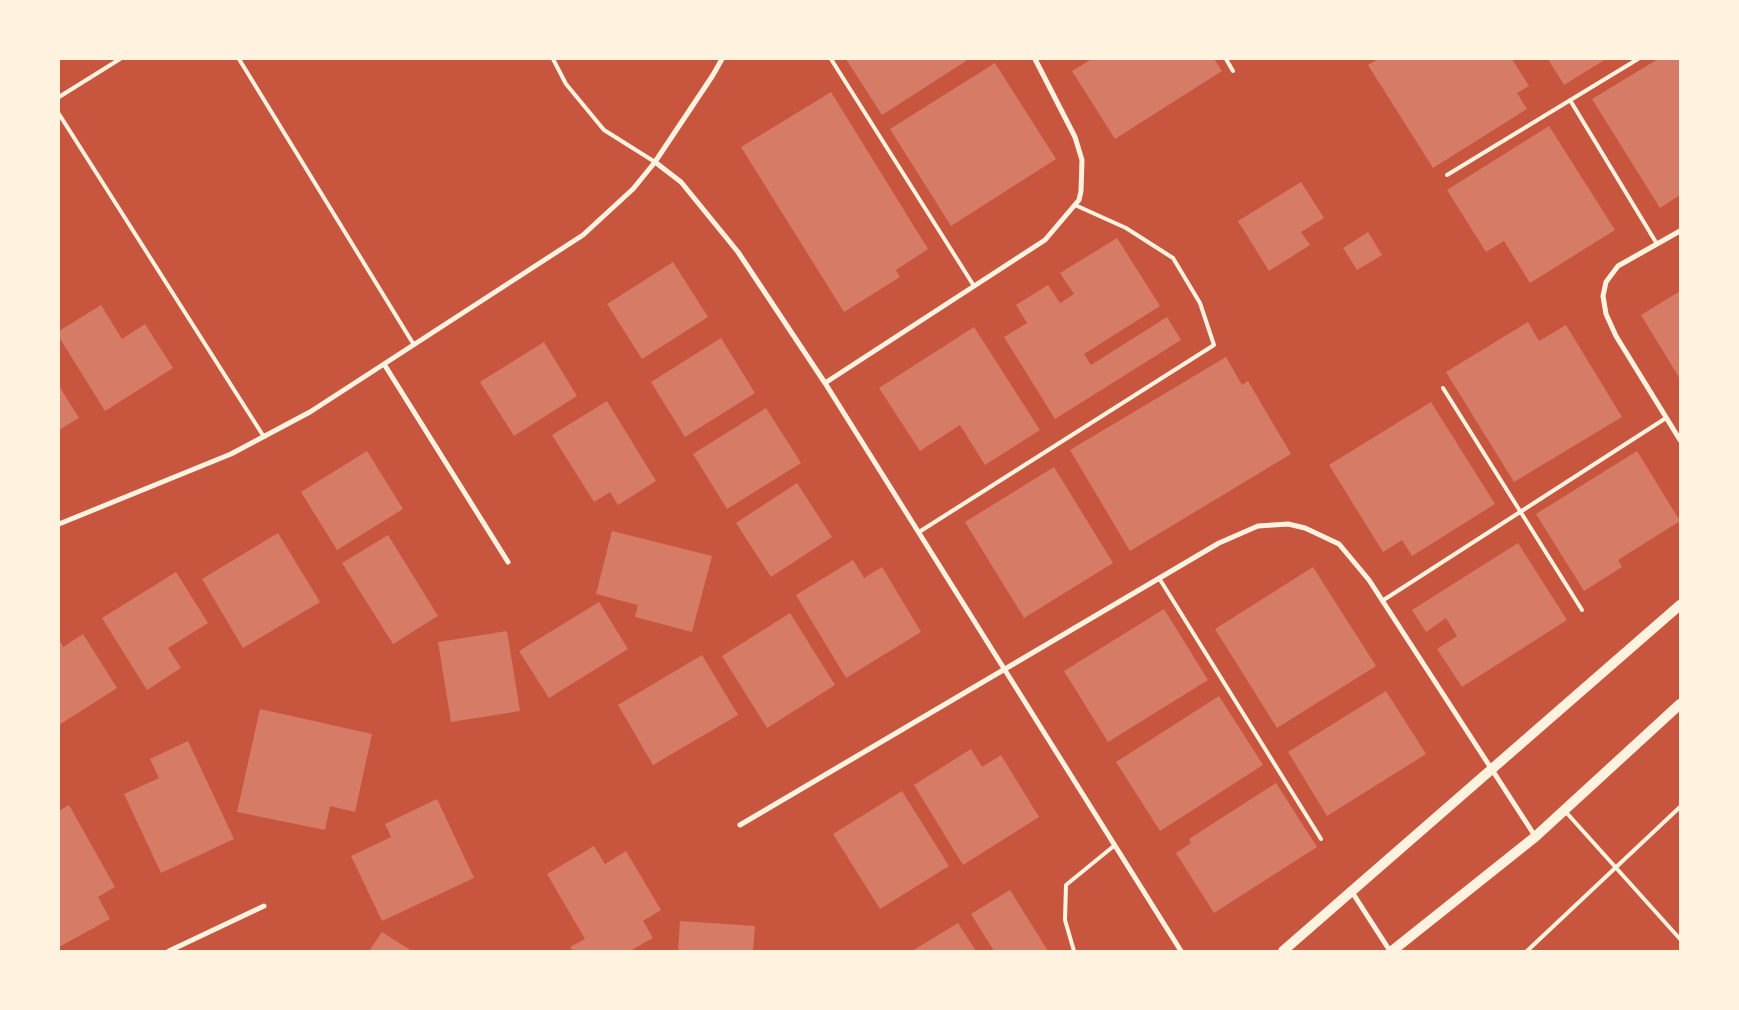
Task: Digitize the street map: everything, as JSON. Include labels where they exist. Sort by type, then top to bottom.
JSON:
[{"type":"main road","points":[[1283,951],[1680,605]]},
{"type":"main road","points":[[1391,951],[1535,837],[1680,704]]},
{"type":"street","points":[[59,524],[231,454],[310,412],[583,235],[633,189],[655,162],[722,59]]},
{"type":"street","points":[[825,383],[1045,240],[1079,200],[1082,160],[1075,137],[1035,59]]},
{"type":"street","points":[[655,162],[681,182],[738,252],[825,383],[1181,951]]},
{"type":"street","points":[[1680,231],[1618,266],[1606,282],[1603,296],[1606,314],[1616,336],[1680,440]]},
{"type":"street","points":[[384,364],[508,562]]},
{"type":"street","points":[[740,824],[1219,542],[1258,526],[1288,524],[1305,528],[1339,544],[1369,580],[1535,837]]},
{"type":"street","points":[[1352,892],[1391,951]]},
{"type":"street","points":[[168,951],[264,906]]},
{"type":"lane","points":[[59,97],[120,59]]},
{"type":"lane","points":[[239,59],[414,345]]},
{"type":"lane","points":[[553,59],[566,84],[604,130],[655,162]]},
{"type":"lane","points":[[830,59],[974,286]]},
{"type":"lane","points":[[1226,59],[1233,71]]},
{"type":"lane","points":[[1447,175],[1638,59]]},
{"type":"lane","points":[[1570,100],[1657,244]]},
{"type":"lane","points":[[59,114],[264,436]]},
{"type":"lane","points":[[919,532],[1214,345],[1200,303],[1173,258],[1126,228],[1075,205]]},
{"type":"lane","points":[[1443,388],[1582,610]]},
{"type":"lane","points":[[1382,601],[1666,418]]},
{"type":"lane","points":[[1159,578],[1321,839]]},
{"type":"lane","points":[[1527,951],[1680,807]]},
{"type":"lane","points":[[1564,810],[1680,939]]},
{"type":"lane","points":[[1074,951],[1065,920],[1066,885],[1115,845]]},
{"type":"building","points":[[846,59],[969,59],[882,115]]},
{"type":"building","points":[[1092,59],[1214,59],[1222,71],[1115,139],[1072,71]]},
{"type":"building","points":[[1378,59],[1512,59],[1529,86],[1517,93],[1527,109],[1433,168],[1368,65]]},
{"type":"building","points":[[1548,59],[1606,59],[1564,85]]},
{"type":"building","points":[[1658,59],[1680,59],[1680,195],[1660,208],[1592,99]]},
{"type":"building","points":[[995,63],[1056,159],[951,226],[890,129]]},
{"type":"building","points":[[831,92],[928,249],[896,270],[900,277],[844,312],[741,147]]},
{"type":"building","points":[[1549,126],[1615,230],[1530,283],[1504,241],[1486,252],[1447,190]]},
{"type":"building","points":[[1301,182],[1324,218],[1301,232],[1310,245],[1269,271],[1238,221]]},
{"type":"building","points":[[1368,232],[1382,255],[1357,270],[1343,248]]},
{"type":"building","points":[[1117,238],[1160,306],[1084,354],[1091,365],[1167,317],[1181,340],[1055,419],[1004,337],[1027,323],[1016,305],[1048,285],[1060,303],[1074,294],[1060,273]]},
{"type":"building","points":[[673,262],[708,317],[642,359],[607,304]]},
{"type":"building","points":[[1680,291],[1680,379],[1641,315]]},
{"type":"building","points":[[101,305],[122,339],[145,324],[173,368],[105,411],[59,337],[59,331]]},
{"type":"building","points":[[1528,322],[1539,341],[1566,325],[1622,417],[1514,482],[1446,372]]},
{"type":"building","points":[[974,327],[1040,430],[985,465],[960,425],[920,451],[879,388]]},
{"type":"building","points":[[721,338],[755,393],[685,437],[651,382]]},
{"type":"building","points":[[544,342],[577,396],[514,436],[480,382]]},
{"type":"building","points":[[1226,357],[1242,385],[1248,381],[1291,454],[1130,551],[1070,450]]},
{"type":"building","points":[[59,386],[79,418],[59,430]]},
{"type":"building","points":[[607,401],[656,481],[618,505],[610,492],[594,502],[552,435]]},
{"type":"building","points":[[1431,402],[1495,504],[1412,556],[1402,540],[1383,552],[1329,465]]},
{"type":"building","points":[[766,408],[801,463],[727,509],[693,454]]},
{"type":"building","points":[[367,451],[403,509],[337,550],[301,492]]},
{"type":"building","points":[[1637,451],[1680,521],[1618,560],[1622,567],[1584,591],[1536,514]]},
{"type":"building","points":[[1054,467],[1113,563],[1024,618],[965,522]]},
{"type":"building","points":[[797,483],[832,537],[771,577],[736,523]]},
{"type":"building","points":[[612,531],[712,556],[692,632],[635,617],[638,605],[596,594]]},
{"type":"building","points":[[278,533],[320,602],[243,648],[202,579]]},
{"type":"building","points":[[388,535],[438,616],[393,644],[342,563]]},
{"type":"building","points":[[1518,543],[1567,620],[1462,687],[1437,649],[1457,636],[1446,618],[1426,632],[1412,610]]},
{"type":"building","points":[[853,560],[864,578],[882,567],[921,632],[846,678],[796,595]]},
{"type":"building","points":[[1313,567],[1376,666],[1277,728],[1215,629]]},
{"type":"building","points":[[176,572],[208,623],[168,648],[181,668],[147,690],[102,618]]},
{"type":"building","points":[[599,602],[628,649],[549,698],[519,651]]},
{"type":"building","points":[[1164,609],[1208,680],[1108,742],[1064,671]]},
{"type":"building","points":[[790,613],[835,685],[767,728],[722,656]]},
{"type":"building","points":[[507,631],[520,711],[451,722],[438,642]]},
{"type":"building","points":[[83,634],[117,688],[59,725],[59,639],[63,647]]},
{"type":"building","points":[[702,655],[738,715],[653,765],[618,705]]},
{"type":"building","points":[[1386,691],[1426,754],[1327,816],[1288,752]]},
{"type":"building","points":[[1219,696],[1263,765],[1160,831],[1116,762]]},
{"type":"building","points":[[260,709],[372,734],[355,812],[330,806],[325,830],[237,812]]},
{"type":"building","points":[[188,741],[234,839],[161,873],[124,794],[159,778],[150,759]]},
{"type":"building","points":[[971,749],[982,767],[1001,755],[1039,817],[963,865],[914,785]]},
{"type":"building","points":[[1276,783],[1317,847],[1214,913],[1176,853],[1191,843],[1189,839]]},
{"type":"building","points":[[902,791],[949,866],[880,909],[833,834]]},
{"type":"building","points":[[437,799],[474,878],[382,921],[351,856],[391,837],[385,824]]},
{"type":"building","points":[[69,805],[115,887],[98,897],[110,919],[59,947],[59,811]]},
{"type":"building","points":[[594,846],[605,864],[626,851],[661,910],[643,921],[653,938],[630,951],[573,951],[570,947],[585,939],[547,874]]},
{"type":"building","points":[[1010,890],[1048,951],[994,951],[971,914]]},
{"type":"building","points":[[680,921],[755,926],[753,951],[678,951]]},
{"type":"building","points":[[958,923],[976,951],[912,951]]},
{"type":"building","points":[[382,932],[412,951],[369,951]]}]
